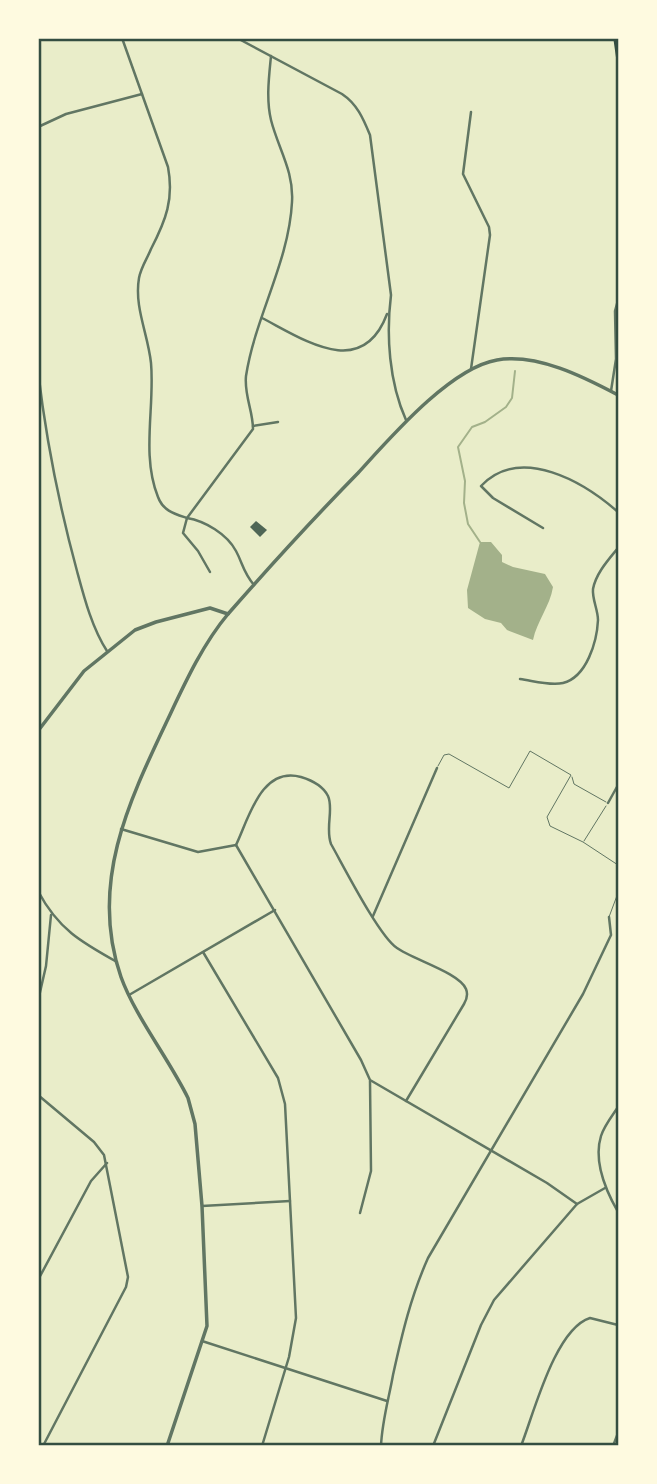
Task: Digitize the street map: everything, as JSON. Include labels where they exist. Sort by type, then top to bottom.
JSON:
[{"type":"main road","points":[[615,38],[618,59]]},
{"type":"street","points":[[122,38],[168,167],[171,189],[167,216],[145,258],[138,281],[138,304],[151,364],[151,459],[156,491],[161,504],[171,513],[199,520],[229,541],[238,555],[242,570],[254,585]]},
{"type":"street","points":[[237,38],[348,98],[363,118],[370,135],[391,295],[388,312],[389,340],[394,377],[406,422]]},
{"type":"street","points":[[210,572],[198,551],[183,534],[187,518],[248,438],[253,426],[247,400],[246,379],[252,348],[288,233],[293,196],[288,166],[269,110],[271,56]]},
{"type":"street","points":[[38,127],[66,114],[142,94]]},
{"type":"street","points":[[471,113],[463,174],[489,227],[490,236],[471,369]]},
{"type":"street","points":[[611,391],[617,359],[615,316],[618,300]]},
{"type":"street","points":[[262,318],[312,344],[342,352],[356,349],[373,338],[388,312]]},
{"type":"street","points":[[167,1446],[207,1326],[202,1206],[192,1111],[183,1087],[129,995],[117,962],[112,934],[110,887],[121,829],[133,793],[208,643],[228,614],[406,422],[471,369],[496,360],[523,359],[559,369],[618,395]]},
{"type":"street","points":[[38,371],[53,474],[64,522],[83,592],[98,635],[107,651]]},
{"type":"street","points":[[253,426],[278,422]]},
{"type":"street","points":[[543,528],[493,498],[481,486],[504,472],[532,468],[546,470],[589,489],[618,512]]},
{"type":"street","points":[[520,679],[559,684],[569,681],[581,669],[591,653],[597,633],[598,610],[593,590],[604,567],[618,548]]},
{"type":"street","points":[[38,731],[78,678],[135,630],[210,608],[228,614]]},
{"type":"street","points":[[373,916],[437,768]]},
{"type":"street","points":[[236,845],[259,796],[270,782],[292,776],[315,783],[326,792],[329,800],[327,830],[331,844],[385,937],[393,945],[459,980],[467,991],[462,1008],[406,1101]]},
{"type":"street","points":[[608,803],[618,785]]},
{"type":"street","points":[[121,829],[198,852],[236,845]]},
{"type":"street","points":[[236,845],[370,1080],[371,1171],[360,1213]]},
{"type":"street","points":[[38,891],[51,914],[80,941],[117,962]]},
{"type":"street","points":[[129,995],[275,910]]},
{"type":"street","points":[[38,1001],[44,982],[51,914]]},
{"type":"street","points":[[381,1446],[387,1401],[407,1312],[417,1283],[428,1258],[594,973],[611,935],[609,917]]},
{"type":"street","points":[[203,952],[281,1084],[285,1104],[296,1318],[286,1368],[262,1446]]},
{"type":"street","points":[[38,979],[44,982]]},
{"type":"street","points":[[370,1080],[577,1204]]},
{"type":"street","points":[[38,1095],[94,1142],[107,1163],[128,1282],[43,1446]]},
{"type":"street","points":[[618,1107],[600,1140],[600,1163],[605,1188],[618,1212]]},
{"type":"street","points":[[38,1280],[91,1181],[107,1163]]},
{"type":"street","points":[[433,1446],[489,1308],[577,1204],[605,1188]]},
{"type":"street","points":[[202,1206],[290,1201]]},
{"type":"street","points":[[521,1446],[555,1360],[573,1329],[590,1318],[618,1325]]},
{"type":"street","points":[[202,1340],[387,1401]]},
{"type":"street","points":[[613,1446],[618,1433]]},
{"type":"lane","points":[[437,768],[444,755],[449,754],[509,788],[530,751],[571,775],[574,784],[608,803],[583,842]]},
{"type":"lane","points":[[571,775],[547,817],[547,823],[556,831],[583,842],[618,865]]},
{"type":"lane","points":[[609,917],[618,893]]},
{"type":"shaded area","points":[[480,542],[491,542],[502,555],[502,562],[545,574],[553,587],[533,640],[507,630],[501,623],[485,619],[468,608],[467,590]]},
{"type":"building","points":[[256,521],[267,530],[260,537],[250,527]]},
{"type":"waterway","points":[[480,542],[468,524],[464,503],[465,481],[458,447],[472,427],[485,422],[506,407],[512,398],[515,371]]}]
